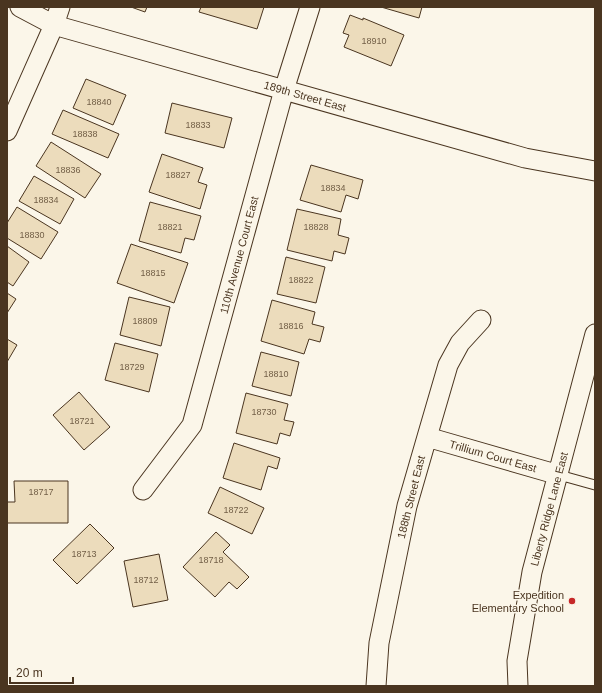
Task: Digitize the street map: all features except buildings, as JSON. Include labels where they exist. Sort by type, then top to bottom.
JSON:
[{"type":"street","name":"189th Street East","points":[[20,7],[54,25],[524,158],[595,171]]},
{"type":"street","points":[[7,131],[54,25],[60,7]]},
{"type":"street","name":"110th Avenue Court East","points":[[143,490],[192,425],[284,90],[310,7]]},
{"type":"street","name":"188th Street East","points":[[376,686],[379,643],[407,506],[448,365],[460,343],[481,320]]},
{"type":"street","name":"Liberty Ridge Lane East","points":[[518,686],[518,661],[532,572],[559,475],[595,334]]},
{"type":"street","name":"Trillium Court East","points":[[427,437],[559,475]]},
{"type":"lane","points":[[559,475],[595,485]]},
{"type":"place","name":"Expedition Elementary School","points":[[572,601]]}]
